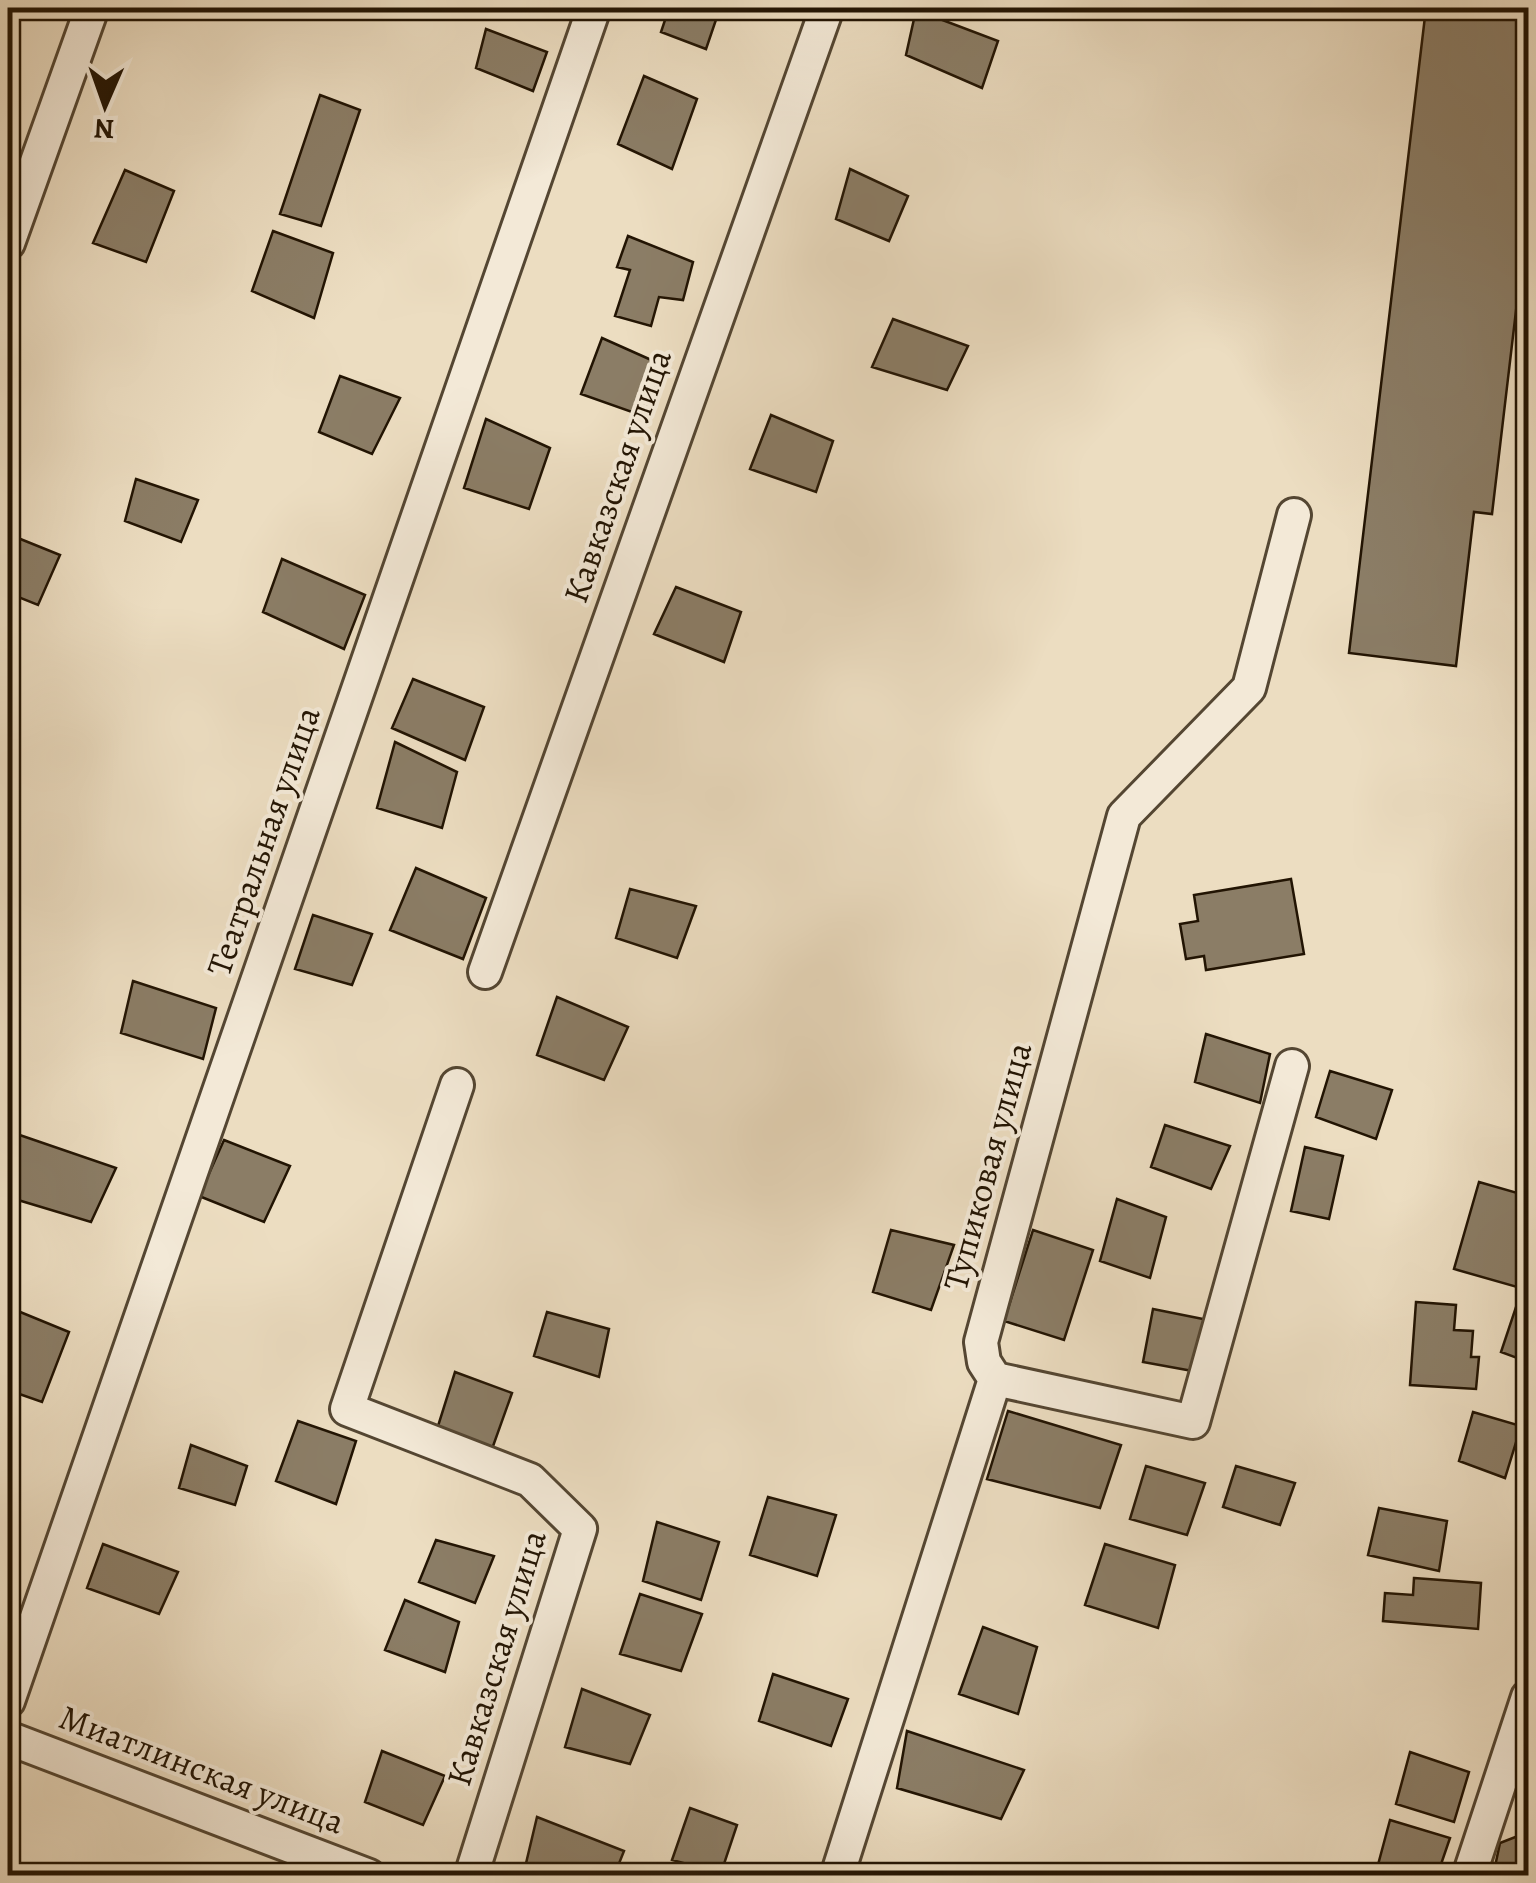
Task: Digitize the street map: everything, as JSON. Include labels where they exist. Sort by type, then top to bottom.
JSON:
[{"type":"street","points":[[8,242],[92,8]]},
{"type":"street","name":"Театральная улица","points":[[8,1701],[594,8]]},
{"type":"street","name":"Кавказская улица","points":[[485,972],[827,8]]},
{"type":"street","name":"Тупиковая улица","points":[[995,1378],[984,1362],[980,1342],[1124,816],[1250,688],[1294,515]]},
{"type":"street","points":[[837,1876],[995,1378],[1193,1422],[1292,1066]]},
{"type":"street","name":"Кавказская улица","points":[[456,1085],[347,1409],[530,1480],[580,1530],[471,1876]]},
{"type":"street","points":[[1470,1876],[1528,1697]]},
{"type":"street","name":"Миатлинская улица","points":[[8,1738],[369,1876]]},
{"type":"building","points":[[669,8],[720,8],[706,49],[661,32]]},
{"type":"building","points":[[1426,8],[1528,8],[1528,209],[1492,514],[1474,512],[1456,666],[1349,653]]},
{"type":"building","points":[[916,10],[998,41],[982,88],[906,55]]},
{"type":"building","points":[[486,29],[547,52],[533,91],[476,68]]},
{"type":"building","points":[[644,76],[697,99],[672,169],[618,144]]},
{"type":"building","points":[[320,95],[360,110],[321,226],[280,214]]},
{"type":"building","points":[[850,169],[908,196],[889,241],[836,219]]},
{"type":"building","points":[[125,170],[174,191],[146,262],[93,243]]},
{"type":"building","points":[[273,231],[333,253],[314,318],[252,291]]},
{"type":"building","points":[[628,236],[693,262],[683,300],[659,297],[651,326],[615,316],[630,270],[617,267]]},
{"type":"building","points":[[893,319],[968,346],[947,390],[872,367]]},
{"type":"building","points":[[602,338],[667,367],[646,417],[581,394]]},
{"type":"building","points":[[340,376],[400,398],[372,454],[319,432]]},
{"type":"building","points":[[771,415],[833,441],[816,492],[750,469]]},
{"type":"building","points":[[486,419],[550,448],[529,509],[464,488]]},
{"type":"building","points":[[136,479],[198,500],[181,542],[125,521]]},
{"type":"building","points":[[8,534],[60,555],[38,605],[8,593]]},
{"type":"building","points":[[282,559],[365,595],[344,649],[263,612]]},
{"type":"building","points":[[676,587],[741,612],[724,662],[654,634]]},
{"type":"building","points":[[413,679],[484,707],[465,760],[392,728]]},
{"type":"building","points":[[395,742],[457,772],[442,828],[377,808]]},
{"type":"building","points":[[416,868],[486,898],[463,959],[390,930]]},
{"type":"building","points":[[1291,879],[1304,954],[1206,970],[1204,956],[1186,959],[1180,924],[1198,921],[1194,895]]},
{"type":"building","points":[[630,889],[696,906],[677,958],[616,938]]},
{"type":"building","points":[[313,915],[372,934],[352,985],[295,969]]},
{"type":"building","points":[[133,981],[216,1008],[203,1059],[121,1033]]},
{"type":"building","points":[[557,997],[628,1027],[604,1080],[537,1055]]},
{"type":"building","points":[[1206,1034],[1270,1054],[1260,1103],[1195,1082]]},
{"type":"building","points":[[1330,1071],[1392,1090],[1376,1139],[1316,1117]]},
{"type":"building","points":[[1165,1125],[1230,1146],[1211,1189],[1151,1167]]},
{"type":"building","points":[[8,1131],[116,1168],[91,1222],[8,1197]]},
{"type":"building","points":[[224,1140],[290,1166],[264,1222],[199,1196]]},
{"type":"building","points":[[1305,1147],[1343,1156],[1329,1219],[1291,1211]]},
{"type":"building","points":[[1479,1182],[1528,1196],[1528,1237],[1521,1265],[1528,1267],[1528,1290],[1454,1269]]},
{"type":"building","points":[[1117,1199],[1166,1217],[1150,1278],[1100,1261]]},
{"type":"building","points":[[891,1230],[954,1245],[931,1310],[873,1292]]},
{"type":"building","points":[[1033,1230],[1093,1250],[1064,1340],[1004,1321]]},
{"type":"building","points":[[1519,1298],[1528,1301],[1528,1362],[1501,1352]]},
{"type":"building","points":[[1416,1302],[1456,1305],[1454,1330],[1473,1331],[1471,1357],[1479,1357],[1476,1389],[1410,1385]]},
{"type":"building","points":[[8,1307],[69,1332],[42,1402],[8,1390]]},
{"type":"building","points":[[1153,1309],[1208,1320],[1198,1372],[1143,1362]]},
{"type":"building","points":[[547,1312],[609,1329],[599,1377],[534,1356]]},
{"type":"building","points":[[455,1372],[512,1393],[492,1449],[438,1426]]},
{"type":"building","points":[[1008,1411],[1121,1445],[1100,1508],[987,1479]]},
{"type":"building","points":[[1473,1412],[1521,1426],[1505,1478],[1459,1461]]},
{"type":"building","points":[[298,1421],[356,1441],[336,1504],[276,1481]]},
{"type":"building","points":[[191,1445],[247,1466],[235,1505],[179,1488]]},
{"type":"building","points":[[1146,1466],[1205,1483],[1187,1535],[1130,1519]]},
{"type":"building","points":[[1236,1466],[1295,1483],[1280,1525],[1223,1507]]},
{"type":"building","points":[[768,1497],[836,1515],[817,1576],[750,1555]]},
{"type":"building","points":[[1379,1508],[1447,1521],[1439,1571],[1368,1555]]},
{"type":"building","points":[[657,1522],[719,1542],[701,1600],[643,1581]]},
{"type":"building","points":[[436,1540],[494,1556],[475,1603],[419,1582]]},
{"type":"building","points":[[103,1544],[178,1572],[159,1614],[87,1588]]},
{"type":"building","points":[[1105,1544],[1175,1565],[1158,1628],[1085,1605]]},
{"type":"building","points":[[1414,1578],[1481,1583],[1478,1629],[1383,1621],[1385,1593],[1413,1595]]},
{"type":"building","points":[[640,1594],[702,1614],[681,1671],[620,1654]]},
{"type":"building","points":[[405,1600],[459,1622],[445,1672],[385,1650]]},
{"type":"building","points":[[983,1627],[1037,1647],[1018,1714],[959,1694]]},
{"type":"building","points":[[773,1674],[848,1699],[831,1746],[759,1721]]},
{"type":"building","points":[[582,1689],[650,1715],[630,1764],[565,1747]]},
{"type":"building","points":[[907,1731],[1024,1770],[1001,1819],[897,1788]]},
{"type":"building","points":[[382,1751],[445,1776],[423,1825],[365,1802]]},
{"type":"building","points":[[1410,1752],[1469,1772],[1454,1822],[1396,1804]]},
{"type":"building","points":[[1528,1760],[1528,1797],[1517,1794]]},
{"type":"building","points":[[690,1808],[737,1825],[721,1873],[672,1860]]},
{"type":"building","points":[[537,1817],[624,1851],[614,1876],[523,1876]]},
{"type":"building","points":[[1390,1820],[1450,1838],[1437,1876],[1375,1876]]},
{"type":"building","points":[[1528,1832],[1528,1876],[1493,1876],[1500,1843]]}]
